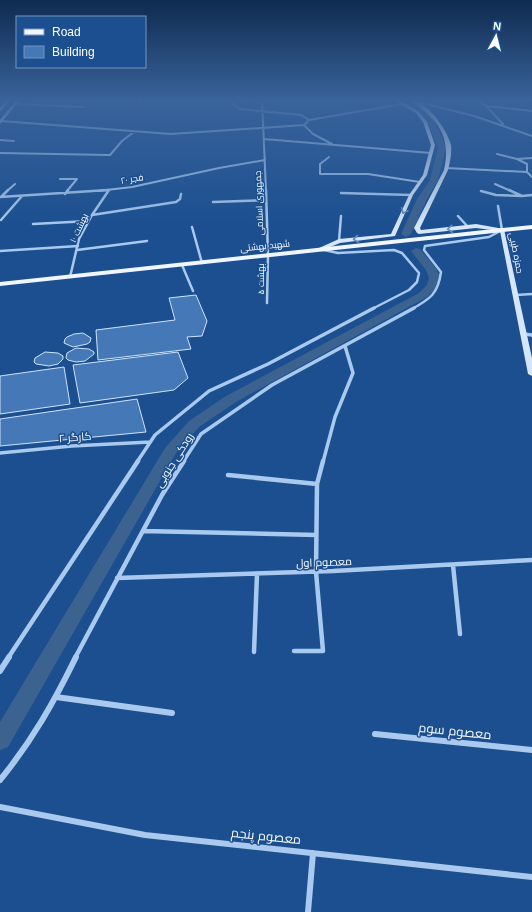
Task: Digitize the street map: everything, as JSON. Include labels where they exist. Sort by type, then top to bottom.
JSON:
[{"type":"main road","name":"شهید بهشتی","points":[[0,284],[202,263],[321,249],[341,244],[491,232],[532,227]]},
{"type":"street","points":[[0,153],[110,156],[122,142]]},
{"type":"street","name":"جمهوری اسلامی","points":[[264,142],[268,255]]},
{"type":"street","points":[[294,142],[431,153]]},
{"type":"street","points":[[327,142],[334,145]]},
{"type":"street","points":[[341,216],[341,244],[393,235],[411,195],[420,182],[431,153],[433,145],[432,142]]},
{"type":"street","points":[[447,142],[449,148],[446,168],[420,218],[417,228],[419,232],[482,226],[502,230],[498,206]]},
{"type":"street","points":[[497,154],[517,159],[527,164],[527,172]]},
{"type":"street","points":[[329,157],[320,164],[320,174],[368,174],[420,182]]},
{"type":"street","points":[[517,159],[532,158]]},
{"type":"street","name":"فجر ۲۰","points":[[0,197],[65,194],[132,187],[219,168],[265,160]]},
{"type":"street","points":[[446,168],[527,172],[532,177]]},
{"type":"street","points":[[60,179],[77,179],[65,194]]},
{"type":"street","points":[[0,197],[15,184]]},
{"type":"street","points":[[495,184],[522,196]]},
{"type":"street","name":"بهشت ۱۰","points":[[70,276],[78,246],[89,221],[109,190]]},
{"type":"street","points":[[481,191],[496,195],[532,195]]},
{"type":"street","points":[[341,193],[411,195]]},
{"type":"street","points":[[92,215],[176,202],[180,199],[181,194]]},
{"type":"street","points":[[1,220],[22,196]]},
{"type":"street","points":[[213,202],[266,200]]},
{"type":"street","points":[[458,216],[468,227]]},
{"type":"street","points":[[33,224],[89,221]]},
{"type":"street","points":[[192,228],[202,263]]},
{"type":"street","name":"رودکی جنوبی","points":[[0,780],[22,753],[56,697],[117,578],[162,495],[201,434],[272,385],[429,300],[439,285],[441,272],[424,250],[425,246],[490,237],[502,230]]},
{"type":"street","name":"حمزه طیبی","points":[[502,230],[532,374]]},
{"type":"street","points":[[77,250],[147,241]]},
{"type":"street","points":[[0,252],[78,246]]},
{"type":"street","name":"رودکی جنوبی","points":[[0,671],[155,435],[209,391],[268,364],[409,290],[417,282],[419,273],[402,252],[394,250],[338,253],[321,249]]},
{"type":"street","name":"بهشت ۵","points":[[268,255],[268,303]]},
{"type":"street","points":[[182,265],[193,292]]},
{"type":"street","points":[[516,294],[532,294]]},
{"type":"street","points":[[524,334],[532,335]]},
{"type":"street","points":[[294,651],[323,651],[316,572],[317,484],[335,417],[353,373],[345,346]]},
{"type":"street","name":"کارگر ۲","points":[[0,453],[72,446],[150,442]]},
{"type":"street","points":[[228,475],[317,484]]},
{"type":"street","points":[[143,531],[316,535]]},
{"type":"street","name":"معصوم اول","points":[[117,578],[316,572],[532,560]]},
{"type":"street","points":[[453,565],[460,634]]},
{"type":"street","points":[[254,652],[257,574]]},
{"type":"street","points":[[56,697],[172,713]]},
{"type":"street","name":"معصوم سوم","points":[[375,734],[532,750]]},
{"type":"street","name":"معصوم پنجم","points":[[0,806],[145,835],[532,877]]},
{"type":"street","points":[[308,912],[314,853]]},
{"type":"building","points":[[196,295],[207,321],[202,336],[187,337],[191,349],[98,360],[96,330],[175,320],[169,298]]},
{"type":"building","points":[[83,333],[91,338],[90,342],[87,344],[73,347],[64,343],[67,337],[74,334]]},
{"type":"building","points":[[76,348],[89,349],[94,352],[94,354],[85,361],[76,362],[68,360],[66,358],[67,353]]},
{"type":"building","points":[[45,352],[58,353],[63,356],[63,359],[58,364],[49,366],[36,364],[34,362],[35,358]]},
{"type":"building","points":[[178,352],[188,378],[174,390],[80,403],[73,365]]},
{"type":"building","points":[[64,367],[70,404],[0,414],[0,376]]},
{"type":"building","points":[[137,399],[146,432],[0,446],[0,419]]},
{"type":"waterway","points":[[406,234],[422,199],[434,180],[442,147],[440,142]]},
{"type":"waterway","points":[[0,741],[170,451],[194,424],[231,399],[423,295],[432,286],[435,278],[431,269],[416,251]]}]
